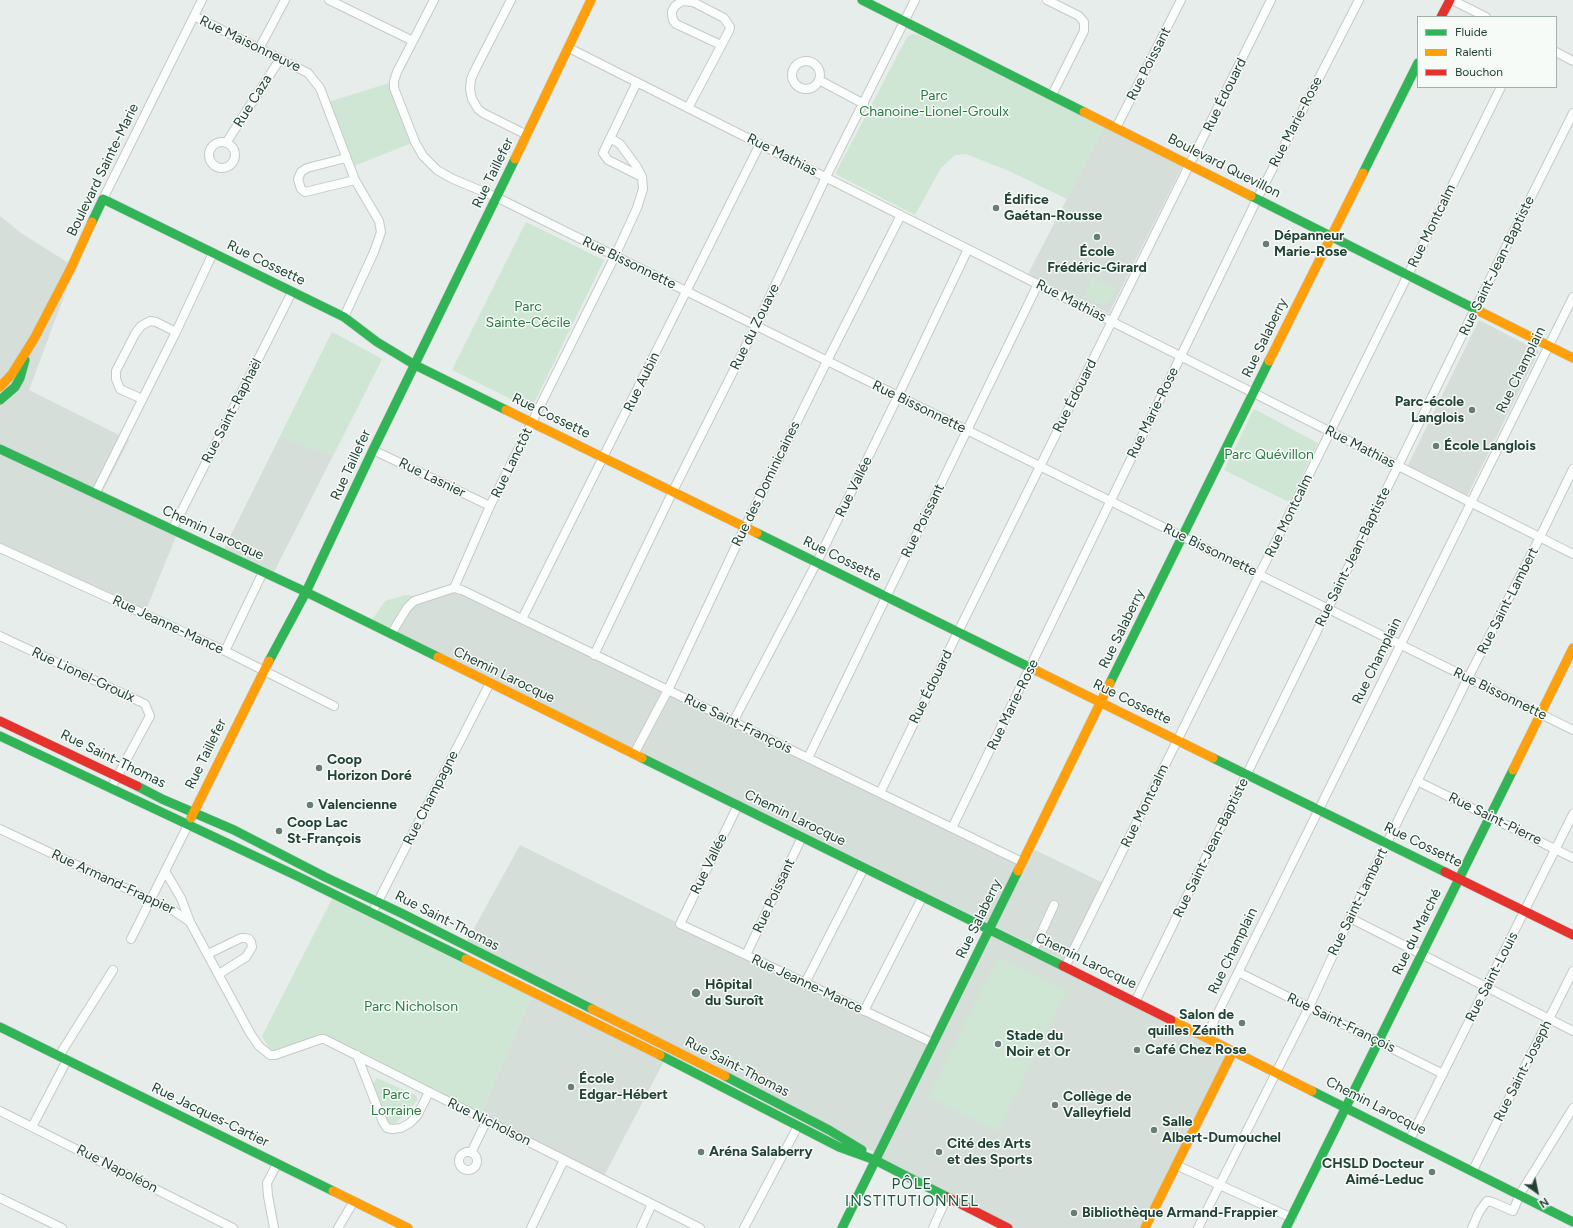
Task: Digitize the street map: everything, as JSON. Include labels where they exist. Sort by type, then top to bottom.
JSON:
[{"type":"street","name":"Boulevard Sainte-Marie","points":[[0,387],[12,374],[27,352],[71,268],[103,199],[202,0]]},
{"type":"street","points":[[259,49],[285,0]]},
{"type":"street","points":[[329,0],[413,42]]},
{"type":"street","name":"Rue Bissonnette","points":[[434,0],[397,72],[394,81],[394,88],[415,142],[423,156],[436,170],[453,179],[496,197],[1573,730]]},
{"type":"street","points":[[511,0],[471,79],[470,89],[472,99],[478,109],[527,135]]},
{"type":"street","name":"Rue Taillefer","points":[[131,939],[264,670],[306,592],[373,450],[527,135],[591,0]]},
{"type":"street","points":[[688,108],[729,31],[728,23],[724,18],[688,0],[682,1],[675,6],[672,11],[672,15],[676,24],[721,45]]},
{"type":"street","name":"Boulevard Quevillon","points":[[862,0],[1573,358]]},
{"type":"street","name":"Rue du Zouave","points":[[594,654],[756,326],[826,178],[906,22],[915,0]]},
{"type":"street","points":[[1047,0],[1079,16],[1084,22],[1084,31],[1052,95]]},
{"type":"street","name":"Rue Poissant","points":[[1116,128],[1181,0]]},
{"type":"street","name":"Rue Édouard","points":[[880,793],[958,632],[1113,322],[1271,0]]},
{"type":"street","name":"Rue Marie-Rose","points":[[952,828],[1031,668],[1180,356],[1257,199],[1359,0]]},
{"type":"street","points":[[1442,16],[1451,0],[1484,16]]},
{"type":"street","name":"Rue Maisonneuve","points":[[194,16],[308,73],[320,88],[355,180],[379,221],[381,232],[374,252],[344,317]]},
{"type":"street","name":"Rue Mathias","points":[[569,48],[1573,554]]},
{"type":"street","points":[[1557,53],[1573,61]]},
{"type":"street","name":"Rue Caza","points":[[226,143],[280,59]]},
{"type":"street","name":"Rue Salaberry","points":[[842,1228],[1331,236],[1417,65]]},
{"type":"street","points":[[819,80],[864,104]]},
{"type":"street","points":[[638,82],[603,152],[608,160],[642,177]]},
{"type":"street","name":"Rue Montcalm","points":[[1065,967],[1501,88]]},
{"type":"street","name":"Rue Saint-Jean-Baptiste","points":[[1135,1002],[1475,309],[1573,113]]},
{"type":"street","points":[[610,138],[620,144],[637,167],[642,177]]},
{"type":"street","name":"Rue Aubin","points":[[522,619],[760,144]]},
{"type":"street","points":[[346,158],[307,168],[301,172],[298,179],[301,189],[306,192],[355,180]]},
{"type":"street","name":"Rue Lanctôt","points":[[454,588],[490,506],[615,256],[637,208],[643,189],[642,177]]},
{"type":"street","name":"Rue Cossette","points":[[103,199],[344,317],[377,342],[415,365],[1573,935]]},
{"type":"street","name":"Rue des Dominicaines","points":[[634,754],[668,690],[745,527],[901,215]]},
{"type":"street","name":"Rue Vallée","points":[[733,722],[817,562],[968,249]]},
{"type":"street","points":[[95,494],[176,332],[213,253]]},
{"type":"street","name":"Rue Poissant","points":[[808,758],[1038,284]]},
{"type":"street","name":"Rue Saint-Raphaël","points":[[172,530],[292,292]]},
{"type":"street","name":"Rue Champlain","points":[[1206,1037],[1573,297]]},
{"type":"street","points":[[142,399],[120,389],[116,379],[116,371],[135,334],[141,326],[150,321],[156,322],[176,332]]},
{"type":"street","name":"Boulevard Sainte-Marie","points":[[0,400],[15,387],[20,378],[27,352]]},
{"type":"street","name":"Chemin Larocque","points":[[0,449],[306,592],[1233,1050],[1473,1170],[1573,1222]]},
{"type":"street","name":"Rue Lasnier","points":[[373,450],[490,506]]},
{"type":"street","name":"Rue Saint-Lambert","points":[[1198,1228],[1309,1007],[1350,918],[1417,781],[1573,469]]},
{"type":"street","name":"Rue Jeanne-Mance","points":[[0,548],[225,650],[334,706]]},
{"type":"street","points":[[225,650],[263,572]]},
{"type":"street","points":[[391,634],[407,608],[414,601],[454,588]]},
{"type":"street","name":"Rue Saint-François","points":[[454,588],[462,590],[1022,862]]},
{"type":"street","name":"Rue Lionel-Groulx","points":[[0,636],[145,704],[150,716],[111,788]]},
{"type":"street","name":"Rue du Marché","points":[[1286,1228],[1573,648]]},
{"type":"street","name":"Rue Champagne","points":[[372,913],[490,683]]},
{"type":"street","name":"Rue Saint-Thomas","points":[[0,721],[118,776],[162,799],[234,830],[325,877],[401,913],[829,1130],[875,1160]]},
{"type":"street","name":"Rue Saint-Thomas","points":[[0,736],[372,913],[600,1025],[839,1147],[875,1160],[1008,1228]]},
{"type":"street","name":"Rue Saint-Pierre","points":[[1417,781],[1573,858]]},
{"type":"street","name":"Rue Vallée","points":[[680,924],[738,805]]},
{"type":"street","name":"Rue Saint-Louis","points":[[1410,1139],[1573,814]]},
{"type":"street","name":"Rue Armand-Frappier","points":[[0,829],[184,916],[190,922],[259,1046],[270,1055],[275,1055]]},
{"type":"street","name":"Rue Poissant","points":[[746,955],[802,837]]},
{"type":"street","points":[[805,983],[864,868]]},
{"type":"street","points":[[165,871],[181,898],[190,922]]},
{"type":"street","points":[[864,1011],[923,896]]},
{"type":"street","points":[[1033,951],[1054,905]]},
{"type":"street","points":[[1350,918],[1573,1031]]},
{"type":"street","name":"Rue Jeanne-Mance","points":[[680,924],[933,1043]]},
{"type":"street","points":[[208,954],[241,938],[249,939],[251,942],[252,947],[246,957],[219,974]]},
{"type":"street","points":[[32,1127],[63,1058],[113,970]]},
{"type":"street","name":"Rue Saint-Joseph","points":[[1473,1170],[1573,971]]},
{"type":"street","name":"Rue Saint-François","points":[[1238,972],[1443,1074]]},
{"type":"street","points":[[532,992],[537,982]]},
{"type":"street","name":"Rue Jacques-Cartier","points":[[0,1027],[408,1228]]},
{"type":"street","name":"Rue Nicholson","points":[[275,1055],[321,1039],[329,1040],[700,1228]]},
{"type":"street","points":[[1145,1228],[1233,1050]]},
{"type":"street","points":[[357,1055],[383,1122],[387,1128],[401,1128],[410,1123],[417,1116],[429,1092]]},
{"type":"street","points":[[1472,1228],[1479,1212],[1487,1201],[1513,1211],[1520,1194],[1573,1108]]},
{"type":"street","name":"Rue Napoléon","points":[[0,1111],[234,1228]]},
{"type":"street","points":[[472,1152],[487,1120]]},
{"type":"street","points":[[744,1228],[798,1126]]},
{"type":"street","points":[[531,1228],[564,1160]]},
{"type":"street","points":[[274,1228],[267,1183],[277,1164]]},
{"type":"street","points":[[1176,1165],[1292,1218]]},
{"type":"street","points":[[932,1228],[947,1197]]},
{"type":"street","points":[[0,1198],[62,1228]]},
{"type":"street","points":[[338,1228],[354,1201]]},
{"type":"street","points":[[641,1228],[652,1204]]},
{"type":"shaded area","name":"École Frédéric-Girard","points":[[1104,127],[1182,167],[1109,313],[1028,274]]},
{"type":"shaded area","points":[[0,216],[21,233],[75,267],[29,390],[129,440],[103,491],[179,529],[146,610],[0,543]]},
{"type":"shaded area","name":"Parc-école Langlois","points":[[1479,320],[1539,351],[1467,496],[1406,469]]},
{"type":"shaded area","points":[[332,332],[382,359],[273,574],[223,551]]},
{"type":"shaded area","points":[[443,586],[454,588],[1018,864],[1027,846],[1103,883],[1063,960],[392,630],[404,607],[416,596]]},
{"type":"shaded area","name":"Hôpital du Suroît","points":[[520,845],[680,924],[933,1043],[878,1154],[466,943]]},
{"type":"shaded area","name":"Collège de Valleyfield","points":[[991,932],[1232,1051],[1143,1228],[1014,1228],[878,1159]]},
{"type":"shaded area","name":"École Edgar-Hébert","points":[[532,995],[664,1061],[604,1176],[481,1113]]},
{"type":"green space","name":"Parc Chanoine-Lionel-Groulx","points":[[912,34],[919,35],[1104,127],[1067,199],[1009,171],[966,154],[955,155],[941,168],[915,215],[835,174],[907,37]]},
{"type":"green space","points":[[389,83],[412,143],[354,166],[328,102]]},
{"type":"green space","name":"Parc Sainte-Cécile","points":[[526,222],[604,260],[531,409],[452,370]]},
{"type":"green space","points":[[1092,278],[1116,288],[1111,301],[1102,305],[1084,297]]},
{"type":"green space","points":[[332,332],[382,359],[333,456],[280,437]]},
{"type":"green space","name":"Parc Quévillon","points":[[1254,409],[1318,443],[1289,502],[1224,470]]},
{"type":"green space","points":[[405,595],[416,596],[404,607],[392,630],[372,620],[385,601]]},
{"type":"green space","name":"Parc Nicholson","points":[[333,897],[532,995],[481,1113],[325,1035],[275,1055],[270,1050],[262,1036]]},
{"type":"green space","name":"Stade du Noir et Or","points":[[998,957],[1067,991],[998,1131],[928,1097]]},
{"type":"green space","name":"Parc Lorraine","points":[[377,1078],[417,1097],[417,1101],[396,1123],[391,1124],[388,1122],[374,1090],[373,1083]]},
{"type":"traffic: fast","points":[[862,0],[1084,112]]},
{"type":"traffic: fast","points":[[1363,173],[1417,65]]},
{"type":"traffic: fast","points":[[269,661],[306,592],[373,450],[515,159]]},
{"type":"traffic: fast","points":[[1251,196],[1481,312]]},
{"type":"traffic: fast","points":[[92,222],[103,199],[344,317],[377,342],[415,365],[506,410]]},
{"type":"traffic: fast","points":[[0,400],[15,387],[20,378],[25,360]]},
{"type":"traffic: fast","points":[[1110,683],[1269,361]]},
{"type":"traffic: fast","points":[[0,449],[306,592],[438,657]]},
{"type":"traffic: fast","points":[[757,533],[1037,671]]},
{"type":"traffic: fast","points":[[0,736],[297,876],[466,959]]},
{"type":"traffic: fast","points":[[642,758],[1063,966]]},
{"type":"traffic: fast","points":[[1213,758],[1445,872]]},
{"type":"traffic: fast","points":[[1286,1228],[1513,770]]},
{"type":"traffic: fast","points":[[137,786],[162,799],[234,830],[325,877],[401,913],[592,1009]]},
{"type":"traffic: fast","points":[[842,1228],[1018,871]]},
{"type":"traffic: fast","points":[[0,1027],[333,1191]]},
{"type":"traffic: fast","points":[[660,1055],[839,1147],[875,1160],[947,1197]]},
{"type":"traffic: fast","points":[[725,1076],[829,1130],[862,1150]]},
{"type":"traffic: fast","points":[[1312,1091],[1573,1222]]},
{"type":"traffic: slow","points":[[515,159],[591,0]]},
{"type":"traffic: slow","points":[[1084,112],[1251,196]]},
{"type":"traffic: slow","points":[[1269,361],[1363,173]]},
{"type":"traffic: slow","points":[[0,387],[12,374],[34,339],[71,268],[92,222]]},
{"type":"traffic: slow","points":[[1481,312],[1573,358]]},
{"type":"traffic: slow","points":[[506,410],[757,533]]},
{"type":"traffic: slow","points":[[1513,770],[1573,648]]},
{"type":"traffic: slow","points":[[438,657],[642,758]]},
{"type":"traffic: slow","points":[[191,818],[269,661]]},
{"type":"traffic: slow","points":[[1037,671],[1213,758]]},
{"type":"traffic: slow","points":[[1018,871],[1110,683]]},
{"type":"traffic: slow","points":[[466,959],[660,1055]]},
{"type":"traffic: slow","points":[[592,1009],[725,1076]]},
{"type":"traffic: slow","points":[[1171,1020],[1312,1091]]},
{"type":"traffic: slow","points":[[1145,1228],[1233,1051]]},
{"type":"traffic: slow","points":[[333,1191],[408,1228]]},
{"type":"traffic: jam","points":[[1442,16],[1450,0]]},
{"type":"traffic: jam","points":[[0,721],[137,786]]},
{"type":"traffic: jam","points":[[1445,872],[1573,935]]},
{"type":"traffic: jam","points":[[1063,966],[1171,1020]]},
{"type":"traffic: jam","points":[[947,1197],[1008,1228]]},
{"type":"place","name":"Édifice Gaétan-Rousse","points":[[996,208]]},
{"type":"place","name":"École Frédéric-Girard","points":[[1097,237]]},
{"type":"place","name":"Dépanneur Marie-Rose","points":[[1266,244]]},
{"type":"place","name":"Parc-école Langlois","points":[[1472,410]]},
{"type":"place","name":"École Langlois","points":[[1436,446]]},
{"type":"place","name":"Coop Horizon Doré","points":[[319,768]]},
{"type":"place","name":"Valencienne","points":[[310,805]]},
{"type":"place","name":"Coop Lac St-François","points":[[279,831]]},
{"type":"place","name":"Hôpital du Suroît","points":[[696,993]]},
{"type":"place","name":"Salon de quilles Zénith","points":[[1242,1023]]},
{"type":"place","name":"Stade du Noir et Or","points":[[998,1044]]},
{"type":"place","name":"Café Chez Rose","points":[[1137,1050]]},
{"type":"place","name":"École Edgar-Hébert","points":[[571,1087]]},
{"type":"place","name":"Collège de Valleyfield","points":[[1055,1105]]},
{"type":"place","name":"Salle Albert-Dumouchel","points":[[1154,1130]]},
{"type":"place","name":"Aréna Salaberry","points":[[701,1152]]},
{"type":"place","name":"Cité des Arts et des Sports","points":[[939,1152]]},
{"type":"place","name":"CHSLD Docteur Aimé-Leduc","points":[[1432,1172]]},
{"type":"place","name":"Bibliothèque Armand-Frappier","points":[[1074,1213]]},
{"type":"district","name":"PÔLE INSTITUTIONNEL","points":[[912,1194]]}]
